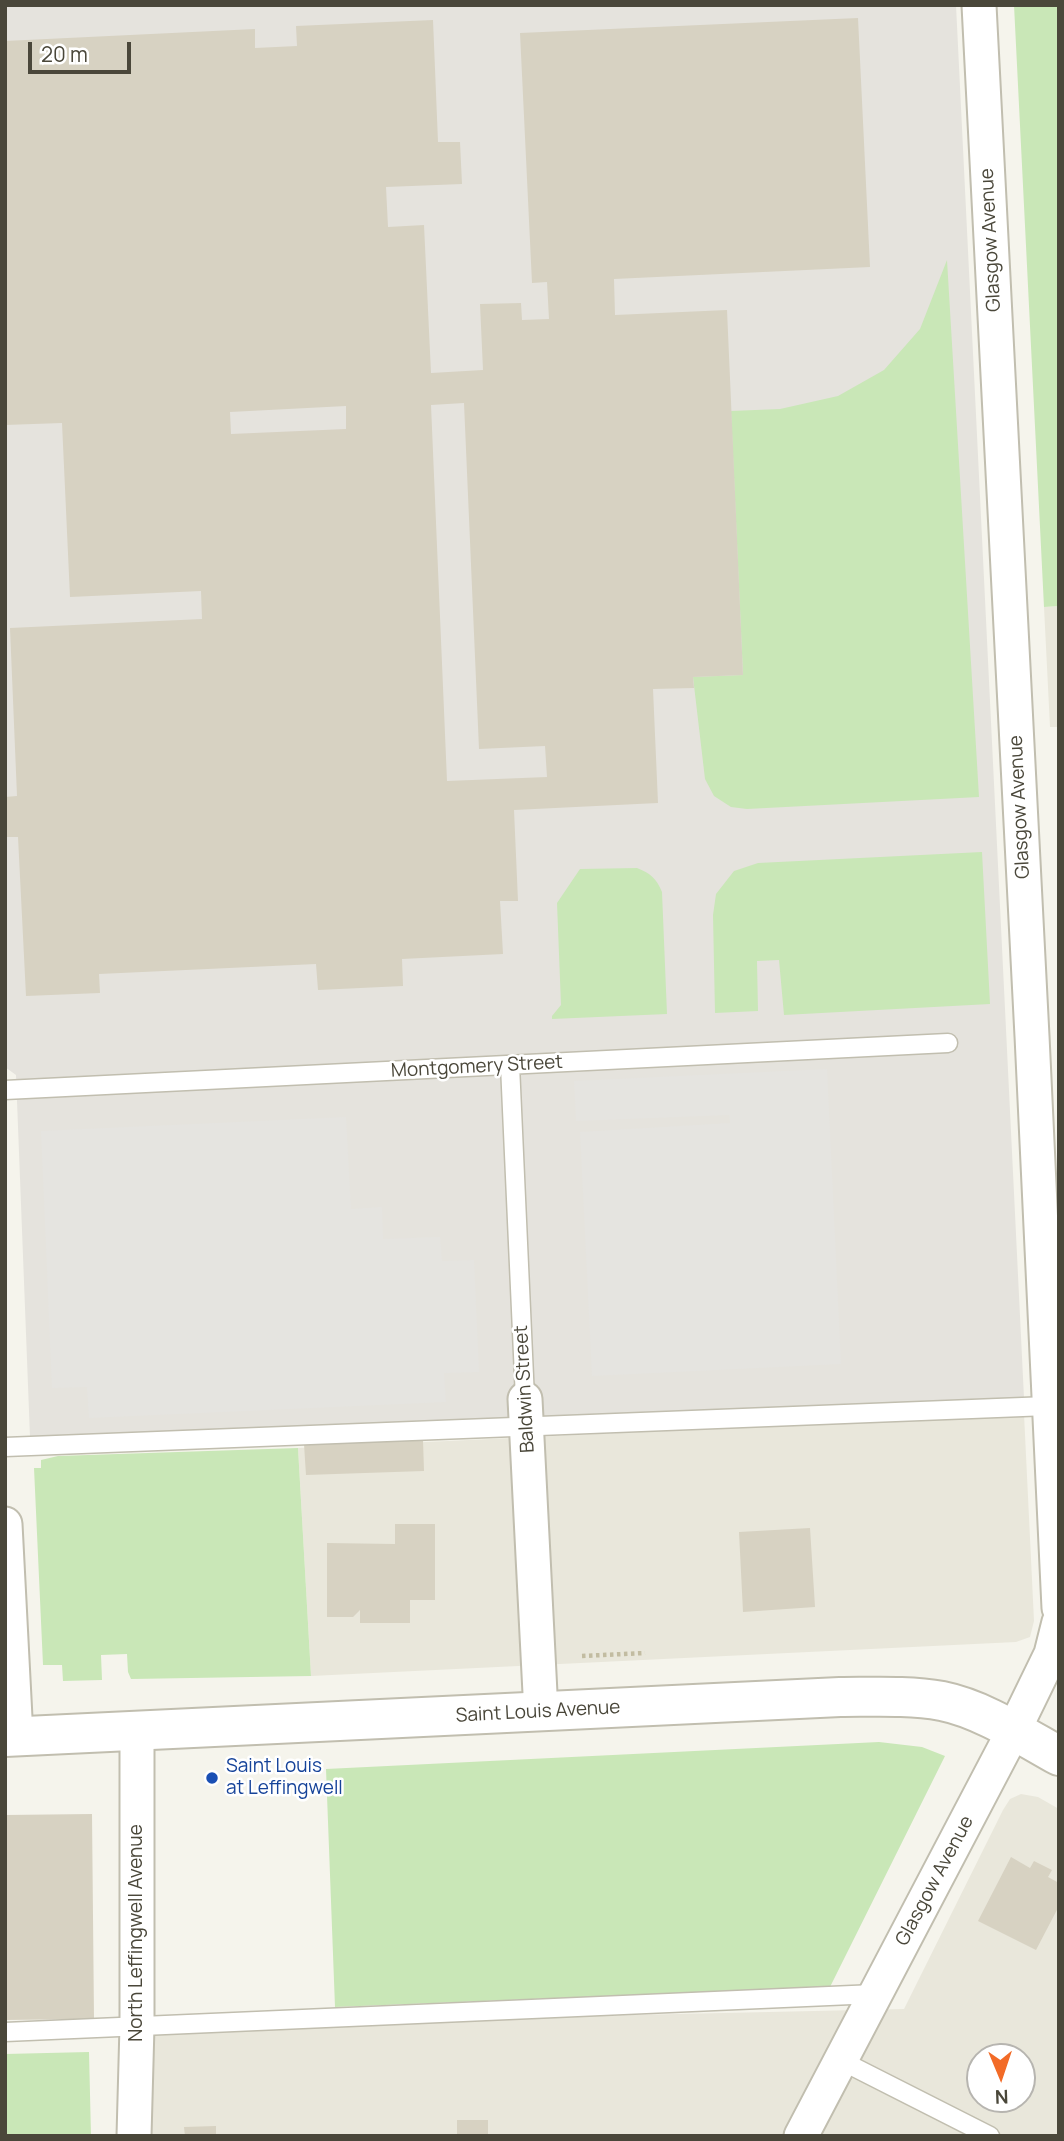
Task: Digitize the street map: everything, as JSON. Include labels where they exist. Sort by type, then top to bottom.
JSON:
[{"type":"street","name":"Glasgow Avenue","points":[[979,5],[1045,1035],[1048,1406],[1059,1608]]},
{"type":"street","name":"Baldwin Street","points":[[526,1413],[541,1713]]},
{"type":"street","points":[[5,1524],[10,1737]]},
{"type":"street","name":"Glasgow Avenue","points":[[801,2136],[1014,1730],[1051,1654],[1059,1622]]},
{"type":"street","name":"Saint Louis Avenue","points":[[10,1737],[840,1697],[900,1698],[943,1702],[980,1715],[1014,1730],[1059,1756]]},
{"type":"street","name":"North Leffingwell Avenue","points":[[134,2136],[137,2026],[137,1731]]},
{"type":"lane","name":"Montgomery Street","points":[[5,1090],[948,1043]]},
{"type":"lane","name":"Baldwin Street","points":[[510,1065],[526,1413]]},
{"type":"lane","points":[[5,1447],[526,1413],[1048,1406]]},
{"type":"lane","points":[[5,2032],[875,1994]]},
{"type":"lane","points":[[840,2060],[989,2136]]},
{"type":"path","points":[[582,1656],[645,1653]]},
{"type":"shaded area","points":[[5,5],[956,5],[1024,1398],[30,1437],[16,1075],[5,1067]]},
{"type":"shaded area","points":[[1059,606],[1059,727],[1050,727],[1044,607]]},
{"type":"shaded area","points":[[827,1069],[841,1364],[592,1376],[580,1132],[730,1123],[729,1115],[576,1121],[574,1081]]},
{"type":"shaded area","points":[[346,1117],[351,1209],[382,1207],[383,1239],[440,1237],[442,1261],[474,1260],[479,1372],[444,1373],[446,1402],[89,1418],[87,1387],[52,1388],[41,1131]]},
{"type":"shaded area","points":[[1024,1414],[1034,1621],[1030,1637],[1016,1642],[311,1676],[298,1448]]},
{"type":"shaded area","points":[[1021,1794],[1038,1797],[1059,1809],[1059,2136],[134,2136],[137,2026],[904,2009],[1010,1799]]},
{"type":"green space","points":[[1014,5],[1059,5],[1059,606],[1044,607]]},
{"type":"green space","points":[[947,260],[979,797],[747,809],[731,807],[714,796],[705,779],[693,677],[743,675],[731,411],[780,409],[838,396],[884,370],[920,329]]},
{"type":"green space","points":[[982,852],[990,1004],[784,1015],[779,960],[757,961],[758,1011],[715,1013],[713,915],[716,894],[734,871],[758,863]]},
{"type":"green space","points":[[637,868],[652,877],[662,892],[667,1014],[552,1019],[561,1005],[557,903],[580,869]]},
{"type":"green space","points":[[298,1448],[311,1676],[131,1679],[127,1654],[101,1655],[102,1680],[63,1681],[62,1665],[43,1665],[34,1468],[41,1468],[41,1460],[58,1456]]},
{"type":"green space","points":[[879,1742],[922,1747],[945,1756],[830,1987],[335,2007],[326,1769]]},
{"type":"green space","points":[[89,2052],[91,2136],[5,2136],[5,2054]]},
{"type":"building","points":[[858,18],[870,267],[614,279],[615,315],[727,310],[743,675],[693,677],[694,688],[653,689],[658,803],[514,810],[518,901],[500,901],[503,954],[402,959],[403,986],[318,990],[316,964],[99,974],[100,993],[26,996],[18,837],[5,837],[5,797],[17,796],[10,628],[202,619],[201,591],[70,597],[62,423],[5,425],[5,41],[255,29],[255,48],[297,46],[296,26],[433,20],[438,142],[460,142],[462,184],[386,187],[388,227],[424,225],[431,373],[483,370],[480,304],[521,303],[522,320],[549,319],[547,282],[532,283],[520,33]],"holes":[[[464,403],[479,749],[545,746],[547,777],[447,781],[431,405]],[[346,406],[346,429],[231,434],[230,412]]]},
{"type":"building","points":[[423,1440],[424,1471],[306,1475],[304,1444]]},
{"type":"building","points":[[395,1524],[435,1524],[435,1600],[410,1600],[410,1623],[360,1623],[360,1610],[353,1617],[327,1617],[327,1543],[395,1544]]},
{"type":"building","points":[[810,1528],[815,1607],[743,1612],[739,1532]]},
{"type":"building","points":[[92,1814],[94,2019],[5,2020],[5,1815]]},
{"type":"building","points":[[1011,1857],[1030,1868],[1034,1861],[1052,1870],[1048,1877],[1059,1883],[1059,1906],[1036,1950],[978,1921]]},
{"type":"building","points":[[457,2120],[488,2120],[488,2136],[457,2136]]},
{"type":"building","points":[[216,2126],[216,2136],[185,2136],[184,2127]]},
{"type":"place","name":"Saint Louis at Leffingwell","points":[[212,1778]]}]
